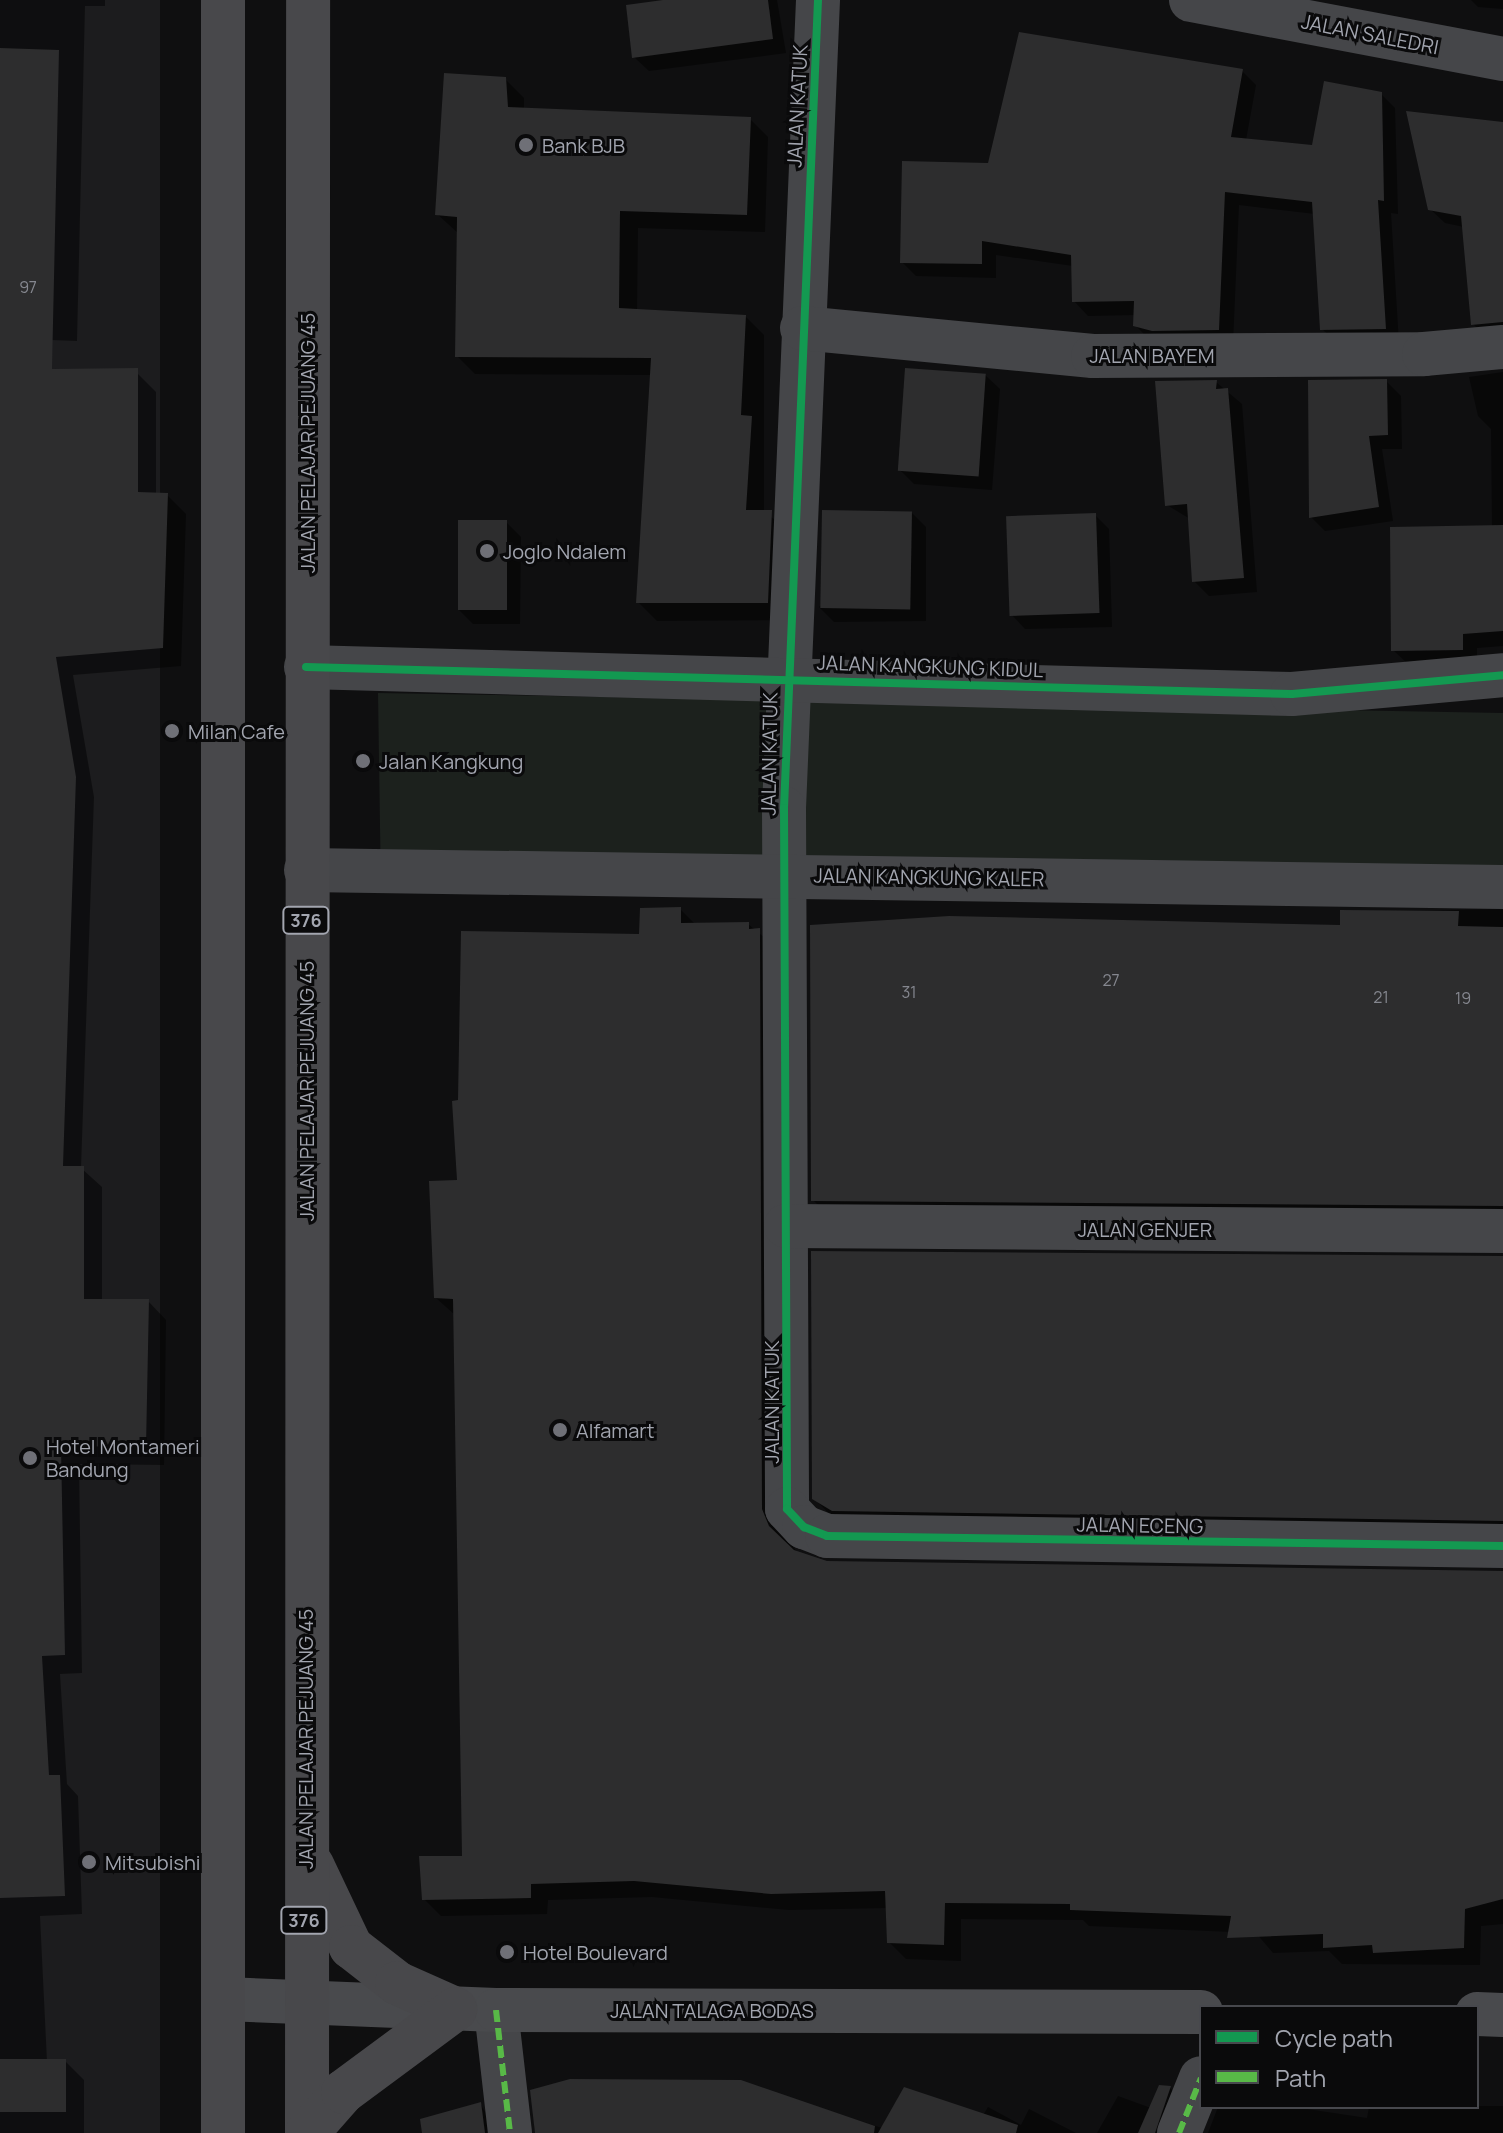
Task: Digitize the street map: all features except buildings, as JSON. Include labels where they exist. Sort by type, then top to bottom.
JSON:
[{"type":"main road","points":[[223,0],[223,2133]]},
{"type":"main road","name":"JALAN PELAJAR PEJUANG 45","points":[[307,2133],[304,1840],[308,0]]},
{"type":"main road","points":[[304,1840],[322,1897],[351,1947],[397,1983],[476,2009]]},
{"type":"main road","points":[[307,2133],[343,2092],[476,2009]]},
{"type":"street","name":"JALAN KATUK","points":[[787,1509],[786,678],[818,0]]},
{"type":"street","name":"JALAN SALEDRI","points":[[1191,0],[1503,59]]},
{"type":"street","name":"JALAN BAYEM","points":[[802,328],[1093,356],[1424,354],[1503,347]]},
{"type":"street","name":"JALAN KANGKUNG KIDUL","points":[[306,667],[1292,694],[1503,675]]},
{"type":"street","name":"JALAN KANGKUNG KALER","points":[[306,870],[1503,887]]},
{"type":"street","name":"JALAN GENJER","points":[[786,1226],[1503,1231]]},
{"type":"street","name":"JALAN ECENG","points":[[787,1509],[827,1536],[1503,1546]]},
{"type":"street","name":"JALAN TALAGA BODAS","points":[[224,1999],[476,2009],[1199,2012]]},
{"type":"street","points":[[476,2009],[510,2133]]},
{"type":"street","points":[[1479,2014],[1503,2015]]},
{"type":"street","points":[[1179,2133],[1199,2083]]},
{"type":"shaded area","points":[[0,0],[160,0],[160,2133],[0,2133]]},
{"type":"shaded area","points":[[378,693],[1503,713],[1503,882],[381,892]]},
{"type":"marked path","points":[[496,2010],[510,2133]]},
{"type":"marked path","points":[[1179,2133],[1199,2083]]},
{"type":"cycle path","points":[[818,0],[784,808],[787,1509],[804,1527],[827,1536],[1503,1546]]},
{"type":"cycle path","points":[[306,667],[1292,694],[1503,675]]},
{"type":"place","name":"Bank BJB","points":[[526,145]]},
{"type":"place","name":"Joglo Ndalem","points":[[487,551]]},
{"type":"place","name":"Milan Cafe","points":[[172,731]]},
{"type":"place","name":"Jalan Kangkung","points":[[363,761]]},
{"type":"place","name":"Alfamart","points":[[560,1430]]},
{"type":"place","name":"Hotel Montameri Bandung","points":[[30,1458]]},
{"type":"place","name":"Mitsubishi","points":[[89,1862]]},
{"type":"place","name":"Hotel Boulevard","points":[[507,1952]]}]
